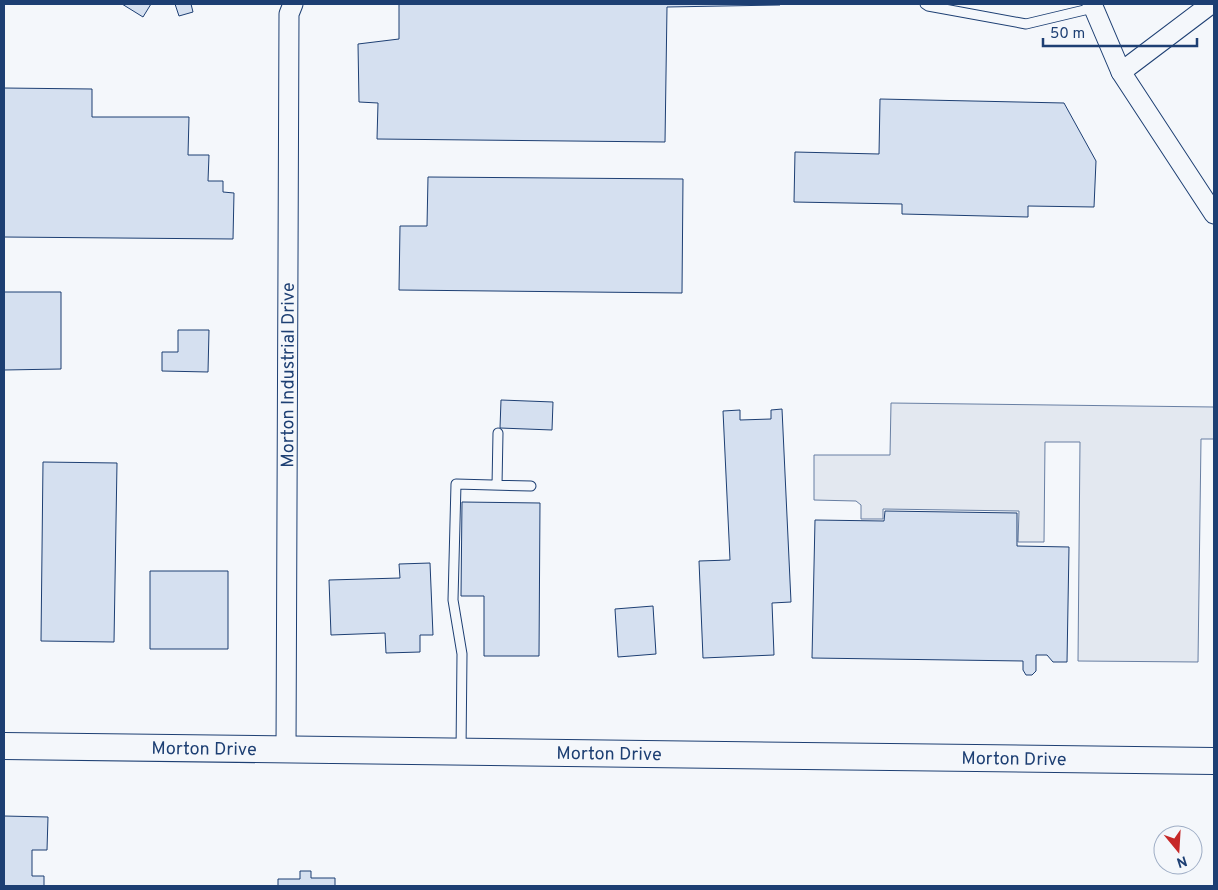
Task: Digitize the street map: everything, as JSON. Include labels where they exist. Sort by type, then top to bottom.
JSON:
[{"type":"street","name":"Morton Industrial Drive","points":[[286,749],[289,14],[293,4]]},
{"type":"street","points":[[1121,72],[1211,4]]},
{"type":"street","points":[[1093,6],[1121,72],[1214,214]]},
{"type":"street","name":"Morton Drive","points":[[4,746],[1214,761]]},
{"type":"lane","points":[[926,4],[928,6],[960,8],[1026,24],[1093,6]]},
{"type":"lane","points":[[497,485],[498,434]]},
{"type":"lane","points":[[461,751],[462,654],[453,600],[456,484],[531,486]]},
{"type":"shaded area","points":[[891,403],[1214,407],[1214,439],[1201,439],[1198,662],[1078,661],[1080,442],[1045,442],[1044,542],[1018,542],[1019,511],[883,509],[883,519],[861,519],[861,505],[856,501],[814,500],[814,455],[890,455]]},
{"type":"building","points":[[122,4],[151,4],[143,17]]},
{"type":"building","points":[[175,4],[191,4],[193,12],[179,16]]},
{"type":"building","points":[[399,4],[780,5],[667,7],[665,142],[377,139],[378,103],[359,102],[358,44],[399,39]]},
{"type":"building","points":[[4,88],[92,89],[92,117],[189,117],[188,155],[209,155],[208,181],[223,181],[223,192],[234,193],[233,239],[4,237]]},
{"type":"building","points":[[880,99],[1064,103],[1096,161],[1094,207],[1028,206],[1028,217],[902,214],[902,204],[794,202],[795,152],[879,154]]},
{"type":"building","points":[[428,177],[683,179],[682,293],[399,290],[400,226],[427,226]]},
{"type":"building","points":[[4,292],[61,292],[61,369],[4,370]]},
{"type":"building","points":[[178,330],[209,330],[208,372],[162,371],[162,352],[178,352]]},
{"type":"building","points":[[501,400],[553,402],[552,430],[500,428]]},
{"type":"building","points":[[782,409],[791,602],[772,603],[774,655],[703,658],[699,561],[730,560],[723,411],[740,410],[740,420],[771,419],[771,410]]},
{"type":"building","points":[[43,462],[117,463],[114,642],[41,641]]},
{"type":"building","points":[[462,502],[540,503],[539,656],[484,656],[484,596],[461,596]]},
{"type":"building","points":[[885,511],[1017,513],[1017,546],[1069,547],[1067,662],[1053,662],[1047,655],[1036,655],[1036,671],[1032,675],[1026,675],[1023,670],[1023,661],[812,658],[815,520],[884,521]]},
{"type":"building","points":[[430,563],[433,635],[420,635],[420,652],[386,653],[385,633],[331,635],[329,580],[400,578],[399,564]]},
{"type":"building","points":[[150,571],[228,571],[228,649],[150,649]]},
{"type":"building","points":[[653,606],[656,654],[618,657],[615,609]]},
{"type":"building","points":[[4,816],[48,817],[47,850],[32,850],[32,876],[44,876],[44,886],[4,886]]},
{"type":"building","points":[[300,871],[311,871],[311,878],[335,878],[335,886],[278,886],[278,879],[300,879]]}]
